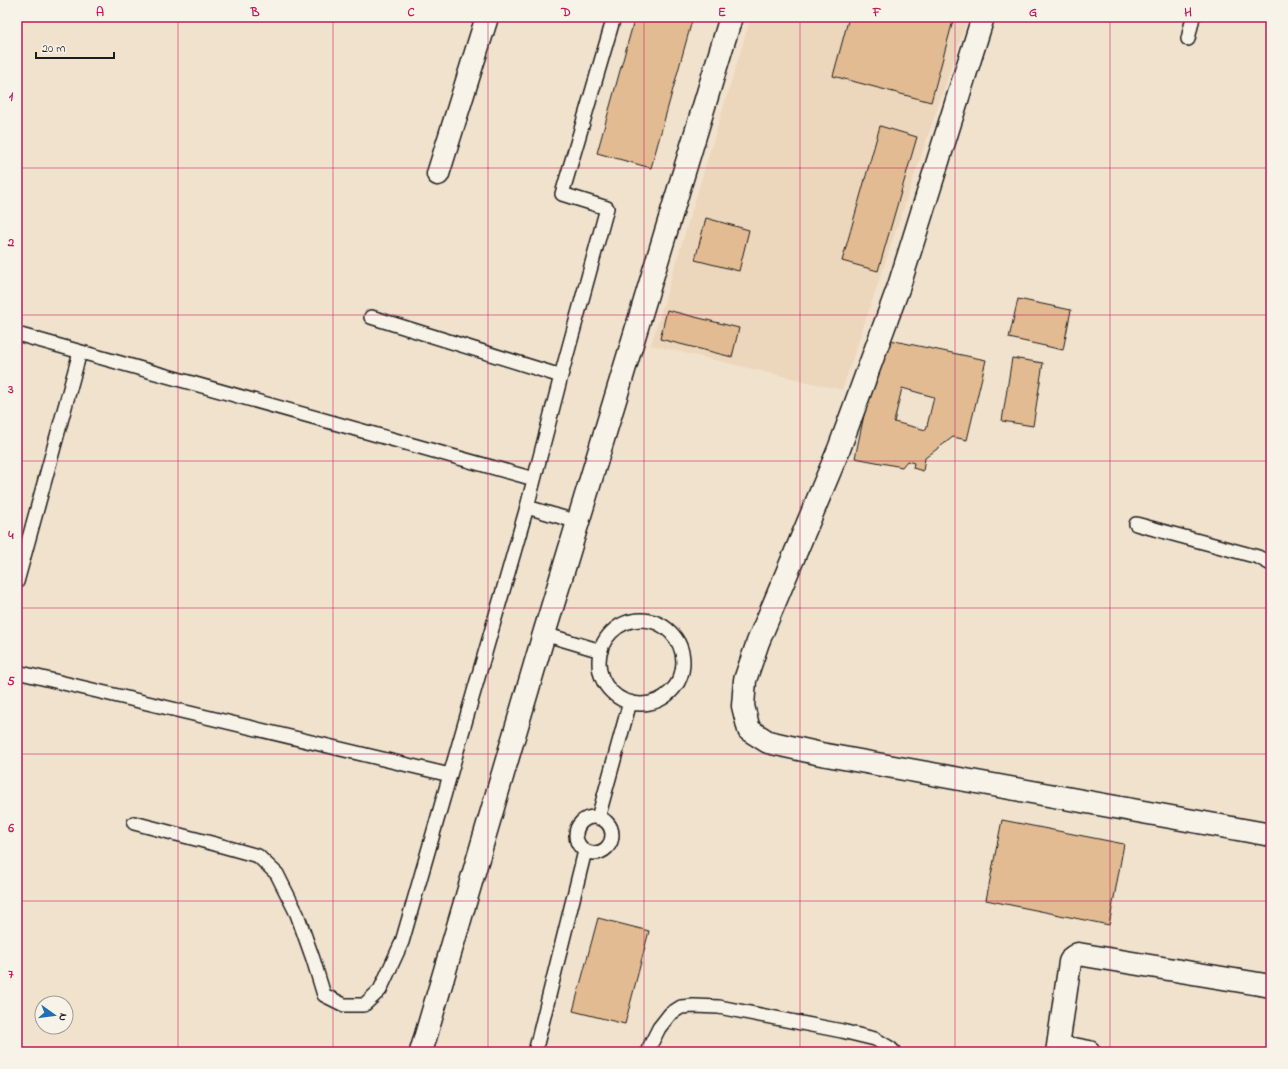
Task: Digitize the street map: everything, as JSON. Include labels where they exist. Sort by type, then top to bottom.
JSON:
[{"type":"street","points":[[438,174],[487,17]]},
{"type":"street","points":[[421,1052],[544,634],[731,17]]},
{"type":"street","points":[[983,17],[894,300],[839,449],[758,642],[745,680],[743,706],[749,730],[768,742],[821,754],[1271,835]]},
{"type":"street","points":[[1089,1052],[1057,1049],[1070,962],[1073,957],[1078,954],[1271,986]]},
{"type":"lane","points":[[134,824],[258,856],[277,874],[297,914],[324,995],[344,1005],[364,1005],[380,990],[402,942],[527,507],[607,208],[562,194],[614,17]]},
{"type":"lane","points":[[1188,39],[1193,17]]},
{"type":"lane","points":[[371,317],[561,376]]},
{"type":"lane","points":[[17,334],[534,479]]},
{"type":"lane","points":[[17,582],[80,352]]},
{"type":"lane","points":[[527,507],[578,522]]},
{"type":"lane","points":[[1136,524],[1258,557],[1271,564]]},
{"type":"lane","points":[[639,620],[652,621],[664,626],[674,635],[680,647],[683,659],[681,672],[676,684],[667,694],[656,701],[643,703],[630,702],[618,697],[608,688],[602,677],[599,664],[601,650],[606,639],[615,629],[626,622],[639,620]]},
{"type":"lane","points":[[544,634],[601,650]]},
{"type":"lane","points":[[17,672],[450,775]]},
{"type":"lane","points":[[598,818],[630,702]]},
{"type":"lane","points":[[593,817],[606,822],[612,835],[610,844],[603,851],[598,853],[594,854],[585,851],[581,848],[577,840],[576,836],[578,827],[584,820],[593,817]]},
{"type":"lane","points":[[535,1052],[585,851]]},
{"type":"lane","points":[[647,1052],[659,1028],[670,1014],[681,1007],[694,1006],[719,1007],[842,1031],[875,1039],[894,1052]]},
{"type":"shaded area","points":[[751,17],[968,17],[842,390],[651,345]]},
{"type":"building","points":[[635,17],[693,17],[651,168],[597,153]]},
{"type":"building","points":[[849,17],[954,17],[931,102],[833,76]]},
{"type":"building","points":[[880,126],[917,137],[878,271],[842,261]]},
{"type":"building","points":[[706,218],[749,230],[739,271],[695,260]]},
{"type":"building","points":[[1018,299],[1071,310],[1063,350],[1009,338]]},
{"type":"building","points":[[667,310],[739,328],[732,357],[660,339]]},
{"type":"building","points":[[880,338],[986,360],[967,440],[953,437],[925,458],[923,471],[913,468],[914,463],[907,461],[902,467],[855,458]],"holes":[[[902,388],[934,397],[926,430],[894,422]]]},
{"type":"building","points":[[1012,358],[1043,363],[1033,426],[1002,421]]},
{"type":"building","points":[[1002,820],[1124,844],[1109,925],[986,900]]},
{"type":"building","points":[[598,918],[649,931],[625,1024],[573,1011]]}]
